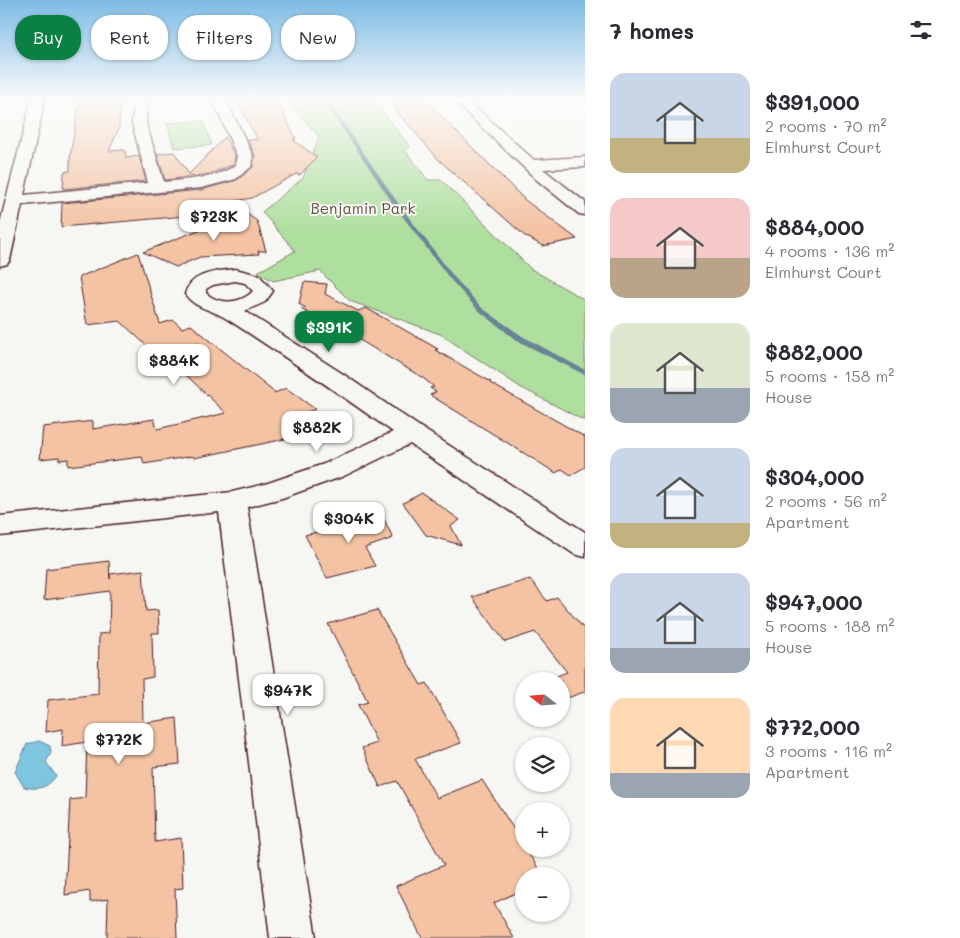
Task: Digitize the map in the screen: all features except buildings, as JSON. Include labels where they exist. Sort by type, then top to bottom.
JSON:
[{"type":"street","points":[[0,260],[28,142]]},
{"type":"street","points":[[144,142],[158,188]]},
{"type":"street","points":[[14,202],[212,181],[230,176],[243,167],[245,156],[238,142]]},
{"type":"street","points":[[505,142],[562,193],[585,210]]},
{"type":"street","points":[[530,165],[585,162]]},
{"type":"street","points":[[223,307],[335,379],[411,433],[585,546]]},
{"type":"street","points":[[0,526],[232,501],[272,491],[334,470],[411,433]]},
{"type":"street","points":[[232,501],[294,938]]},
{"type":"green space","points":[[172,142],[211,142],[212,145],[174,148]]},
{"type":"green space","name":"Benjamin Park","points":[[317,142],[406,142],[410,147],[405,150],[428,180],[441,180],[531,269],[585,300],[585,421],[520,387],[440,334],[350,301],[320,271],[273,281],[258,272],[295,251],[262,212],[303,178]]},
{"type":"water","points":[[39,741],[50,746],[51,753],[46,762],[56,776],[46,786],[24,787],[15,772],[27,744]]},
{"type":"waterway","points":[[354,142],[396,204],[452,278],[480,309],[519,338],[585,373]]}]
